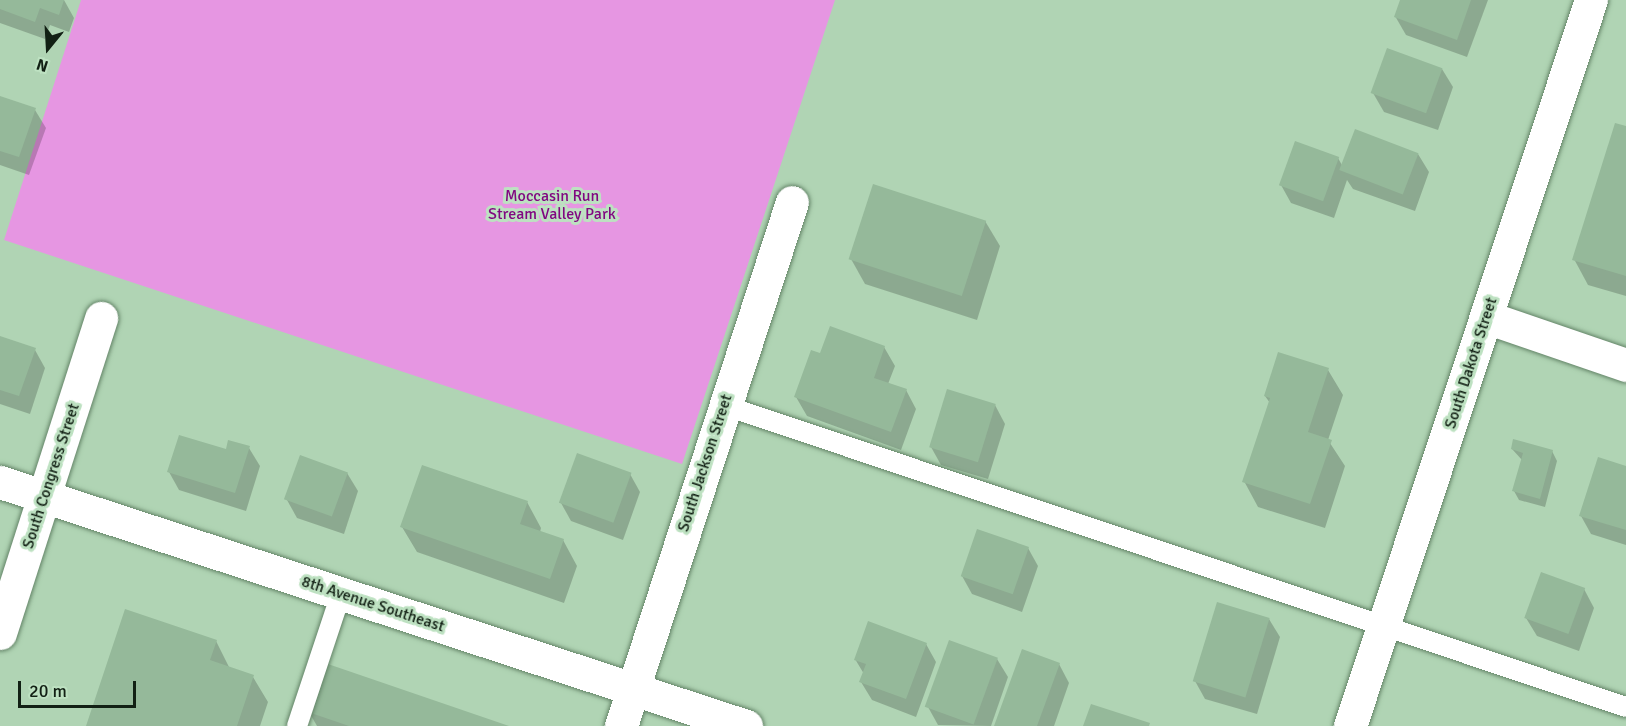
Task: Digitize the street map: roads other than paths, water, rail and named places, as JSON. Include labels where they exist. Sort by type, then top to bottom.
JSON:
[{"type":"street","name":"South Dakota Street","points":[[1350,726],[1591,0]]},
{"type":"street","name":"South Jackson Street","points":[[621,726],[723,405],[792,202]]},
{"type":"street","points":[[1486,316],[1626,365]]},
{"type":"street","name":"South Congress Street","points":[[0,633],[101,318]]},
{"type":"street","name":"8th Avenue Southeast","points":[[0,482],[746,726]]},
{"type":"lane","points":[[723,405],[1384,624],[1626,707]]},
{"type":"lane","points":[[297,726],[341,594]]},
{"type":"park label","name":"Moccasin Run Stream Valley Park","points":[[552,205]]}]
